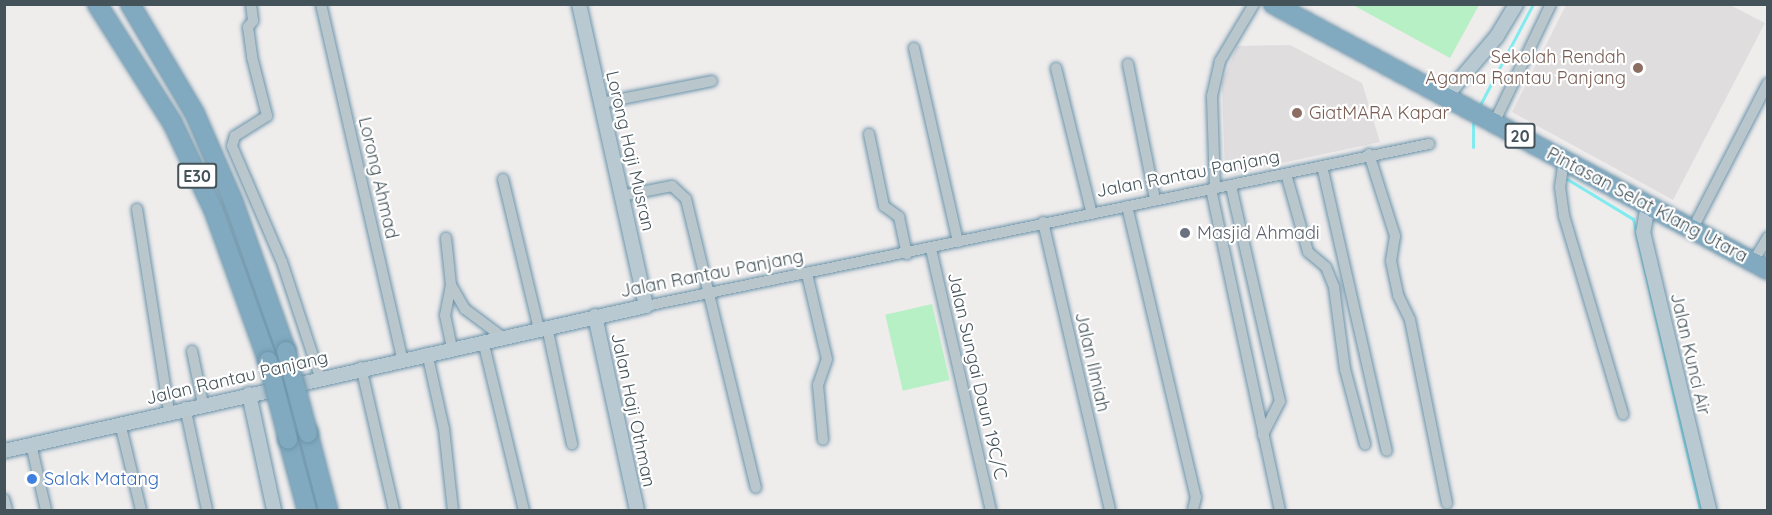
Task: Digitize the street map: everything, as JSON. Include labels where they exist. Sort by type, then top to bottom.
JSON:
[{"type":"highway","name":"E30","points":[[98,4],[172,122],[214,212],[268,361],[307,510]]},
{"type":"highway","name":"E30","points":[[130,4],[195,114],[233,201],[286,351],[328,510]]},
{"type":"highway","name":"Pintasan Selat Klang Utara","points":[[1273,4],[1760,266]]},
{"type":"street","points":[[251,4],[249,37],[267,116],[235,136],[232,147],[282,262],[320,377]]},
{"type":"street","name":"Lorong Ahmad","points":[[321,4],[402,358]]},
{"type":"street","name":"Lorong Haji Musran","points":[[579,4],[646,306]]},
{"type":"street","points":[[1254,4],[1220,61],[1212,96],[1213,188],[1280,510]]},
{"type":"street","points":[[1446,96],[1497,36],[1516,4]]},
{"type":"street","points":[[1494,123],[1551,4]]},
{"type":"street","points":[[914,48],[958,242]]},
{"type":"street","points":[[1128,64],[1155,199]]},
{"type":"street","points":[[1056,68],[1091,211]]},
{"type":"street","points":[[601,103],[712,81]]},
{"type":"street","points":[[1692,230],[1767,83]]},
{"type":"street","points":[[869,134],[884,206],[899,217],[907,254]]},
{"type":"street","name":"Jalan Rantau Panjang","points":[[4,451],[185,407],[501,336],[931,249],[1091,211],[1231,186],[1369,154],[1429,144]]},
{"type":"street","points":[[1369,154],[1395,236],[1390,261],[1398,295],[1410,320],[1447,503]]},
{"type":"street","points":[[1564,159],[1560,187],[1564,216],[1623,414]]},
{"type":"street","points":[[1322,166],[1387,451]]},
{"type":"street","points":[[1286,174],[1308,252],[1326,267],[1334,287],[1346,369],[1365,444]]},
{"type":"street","points":[[502,179],[572,444]]},
{"type":"street","points":[[621,196],[672,186],[681,190],[711,294],[756,488]]},
{"type":"street","points":[[1231,186],[1280,401],[1263,435]]},
{"type":"street","name":"Jalan Kunci Air","points":[[1648,205],[1643,232],[1709,510]]},
{"type":"street","points":[[1127,206],[1196,497],[1193,510]]},
{"type":"street","points":[[137,209],[169,411]]},
{"type":"street","name":"Jalan Ilmiah","points":[[1042,222],[1110,510]]},
{"type":"street","points":[[1760,266],[1767,237]]},
{"type":"street","points":[[446,238],[451,285],[445,315],[452,348]]},
{"type":"street","name":"Jalan Sungai Daun 19C/C","points":[[931,249],[991,510]]},
{"type":"street","points":[[807,274],[826,359],[818,385],[823,440]]},
{"type":"street","points":[[451,285],[465,309],[501,336]]},
{"type":"street","name":"Jalan Haji Othman","points":[[595,316],[637,510]]},
{"type":"street","points":[[483,341],[524,510]]},
{"type":"street","points":[[192,351],[203,404]]},
{"type":"street","points":[[427,353],[444,429],[453,510]]},
{"type":"street","points":[[362,368],[394,510]]},
{"type":"street","points":[[249,394],[274,510]]},
{"type":"street","points":[[185,407],[207,510]]},
{"type":"street","points":[[120,423],[141,510]]},
{"type":"street","points":[[31,444],[46,510]]},
{"type":"street","points":[[4,500],[7,510]]},
{"type":"shaded area","name":"Sekolah Rendah Agama Rantau Panjang","points":[[1566,5],[1730,5],[1765,23],[1673,200],[1512,112]]},
{"type":"shaded area","name":"GiatMARA Kapar","points":[[1290,45],[1362,83],[1380,142],[1225,175],[1222,83],[1237,46]]},
{"type":"green space","points":[[1353,5],[1479,5],[1450,58]]},
{"type":"green space","points":[[932,304],[950,380],[903,391],[885,315]]},
{"type":"waterway","points":[[1481,103],[1533,4]]},
{"type":"waterway","points":[[1473,123],[1473,147]]},
{"type":"waterway","points":[[1567,179],[1633,219],[1700,510]]},
{"type":"place","name":"Sekolah Rendah Agama Rantau Panjang","points":[[1638,68]]},
{"type":"place","name":"GiatMARA Kapar","points":[[1297,113]]},
{"type":"place","name":"Masjid Ahmadi","points":[[1185,233]]},
{"type":"place","name":"Salak Matang","points":[[32,479]]}]
